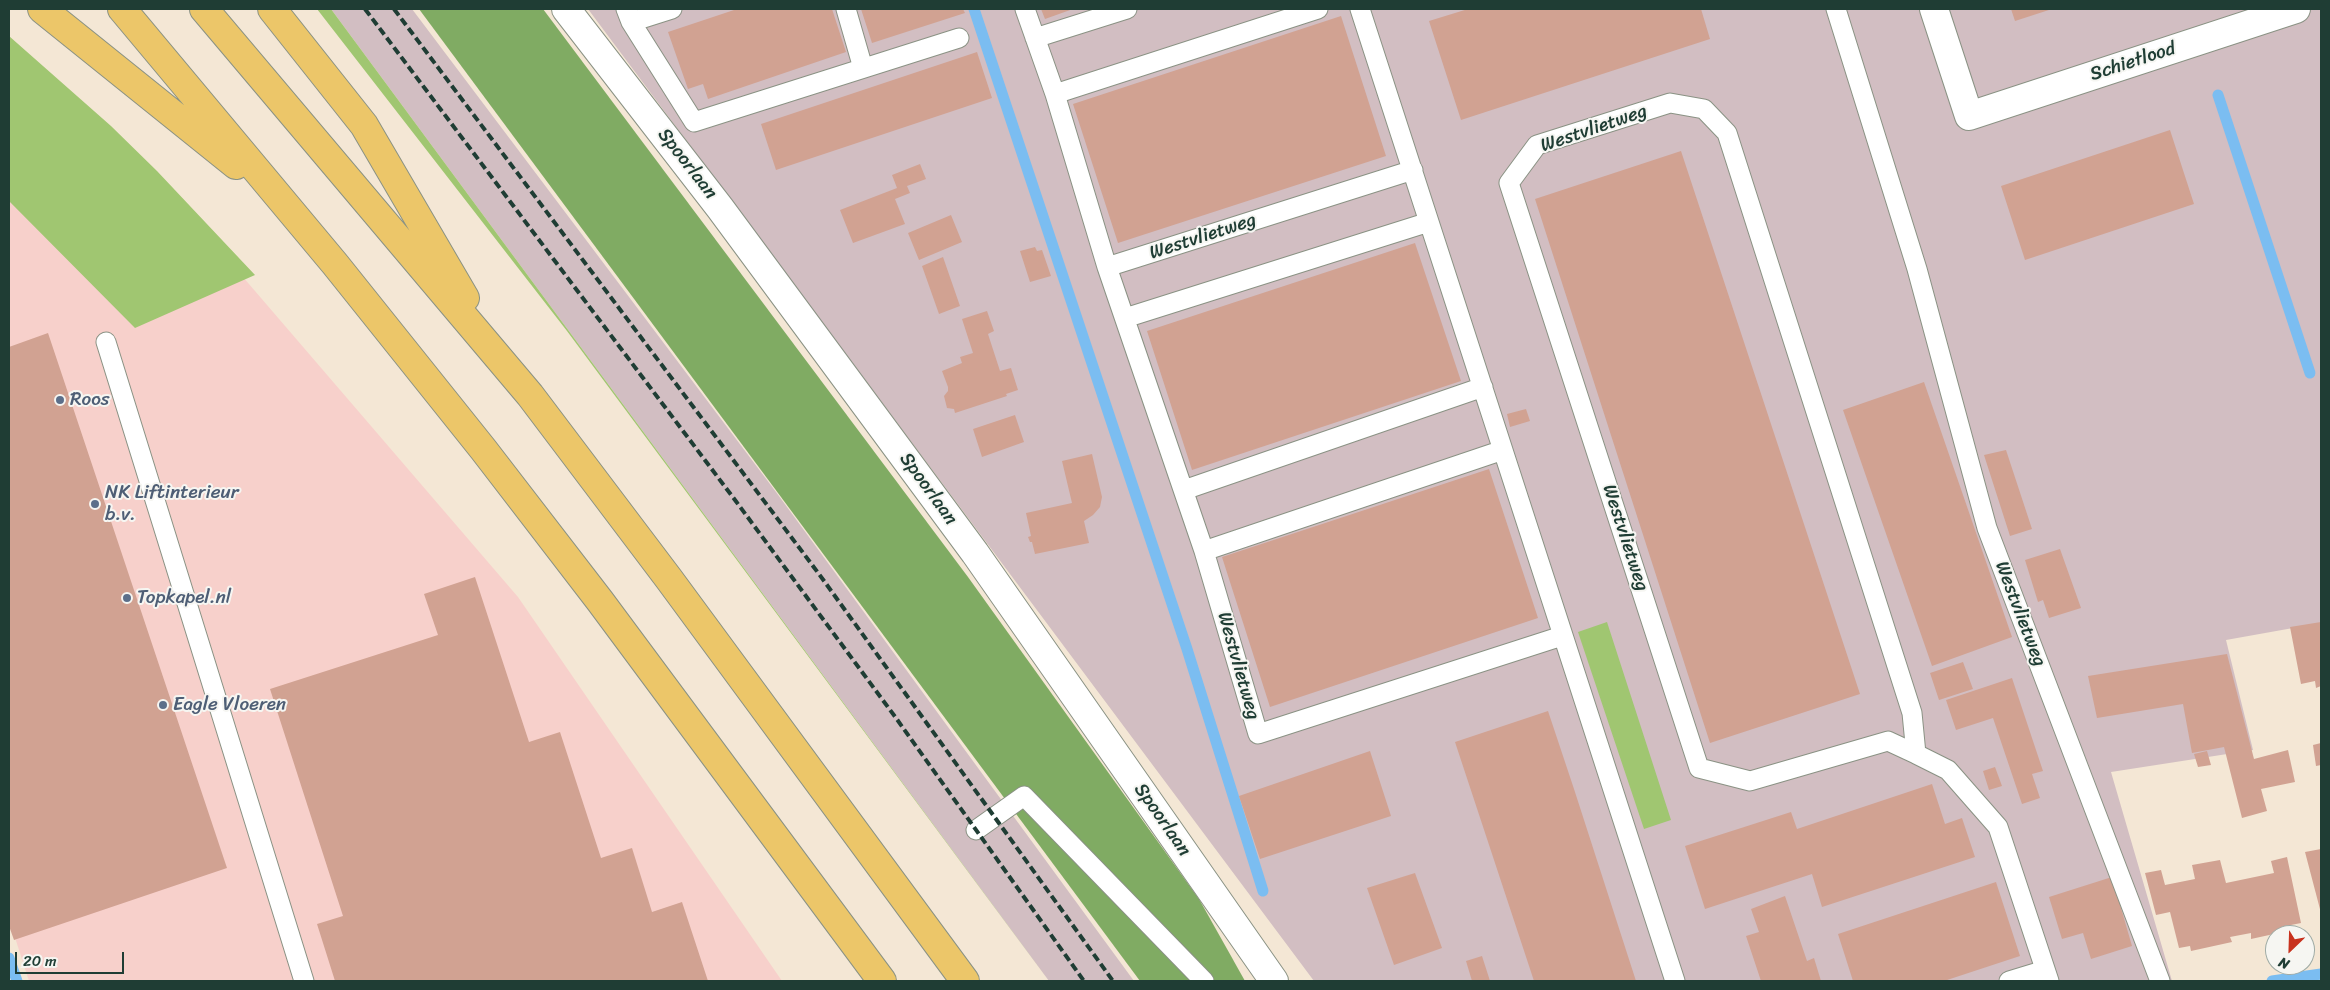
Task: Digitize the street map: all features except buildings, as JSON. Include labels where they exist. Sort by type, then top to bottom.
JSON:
[{"type":"highway","points":[[42,9],[282,201]]},
{"type":"highway","points":[[122,9],[407,353],[600,601],[882,981]]},
{"type":"highway","points":[[204,9],[504,363],[560,433],[965,981]]},
{"type":"highway","points":[[272,9],[364,125],[504,363]]},
{"type":"street","name":"Spoorlaan","points":[[566,9],[720,208],[975,553],[1274,981]]},
{"type":"street","name":"Schietlood","points":[[1934,9],[1969,116],[2296,9]]},
{"type":"lane","name":"Spoorlaan","points":[[672,9],[628,16],[694,122],[959,38]]},
{"type":"lane","points":[[846,9],[863,68]]},
{"type":"lane","name":"Westvlietweg","points":[[1025,9],[1055,94],[1107,267],[1204,551],[1258,734],[1562,636]]},
{"type":"lane","points":[[1035,38],[1127,9]]},
{"type":"lane","points":[[1055,94],[1318,9]]},
{"type":"lane","points":[[1360,9],[1675,981]]},
{"type":"lane","name":"Westvlietweg","points":[[1836,9],[1917,268],[1987,528],[2160,981]]},
{"type":"lane","name":"Westvlietweg","points":[[1916,754],[1912,713],[1727,133],[1704,109],[1670,103],[1537,145],[1509,183],[1700,768],[1750,782],[1888,741],[1948,770],[1998,827],[2047,975]]},
{"type":"lane","name":"Westvlietweg","points":[[1107,267],[1412,170]]},
{"type":"lane","points":[[1125,318],[1430,222]]},
{"type":"lane","points":[[106,342],[304,981]]},
{"type":"lane","points":[[1184,490],[1483,387]]},
{"type":"lane","points":[[1204,551],[1504,450]]},
{"type":"lane","points":[[976,830],[1024,796],[1204,981]]},
{"type":"lane","points":[[2008,981],[2047,975]]},
{"type":"shaded area","points":[[331,9],[412,9],[776,492],[1134,981],[1049,981]]},
{"type":"shaded area","points":[[588,9],[2321,9],[2321,623],[2226,640],[2253,750],[2111,772],[2172,981],[1314,981]]},
{"type":"shaded area","points":[[157,177],[518,597],[782,981],[29,981],[9,919],[9,201]]},
{"type":"green space","points":[[317,9],[331,9],[1049,981],[567,331]]},
{"type":"green space","points":[[419,9],[543,9],[968,577],[1199,899],[1245,981],[1140,981]]},
{"type":"green space","points":[[9,36],[111,126],[157,171],[255,275],[135,328],[9,201]]},
{"type":"green space","points":[[1607,622],[1671,820],[1644,829],[1578,632]]},
{"type":"waterway","points":[[974,9],[1187,649],[1263,891]]},
{"type":"waterway","points":[[2218,95],[2310,373]]},
{"type":"waterway","points":[[9,958],[17,981]]},
{"type":"waterway","points":[[2272,981],[2321,974]]},
{"type":"railway","points":[[365,9],[735,500],[896,718],[1084,981]]},
{"type":"railway","points":[[394,9],[819,574],[1113,981]]},
{"type":"place","name":"Roos","points":[[60,400]]},
{"type":"place","name":"NK Liftinterieur b.v.","points":[[95,504]]},
{"type":"place","name":"Topkapel.nl","points":[[127,598]]},
{"type":"place","name":"Eagle Vloeren","points":[[163,705]]}]
